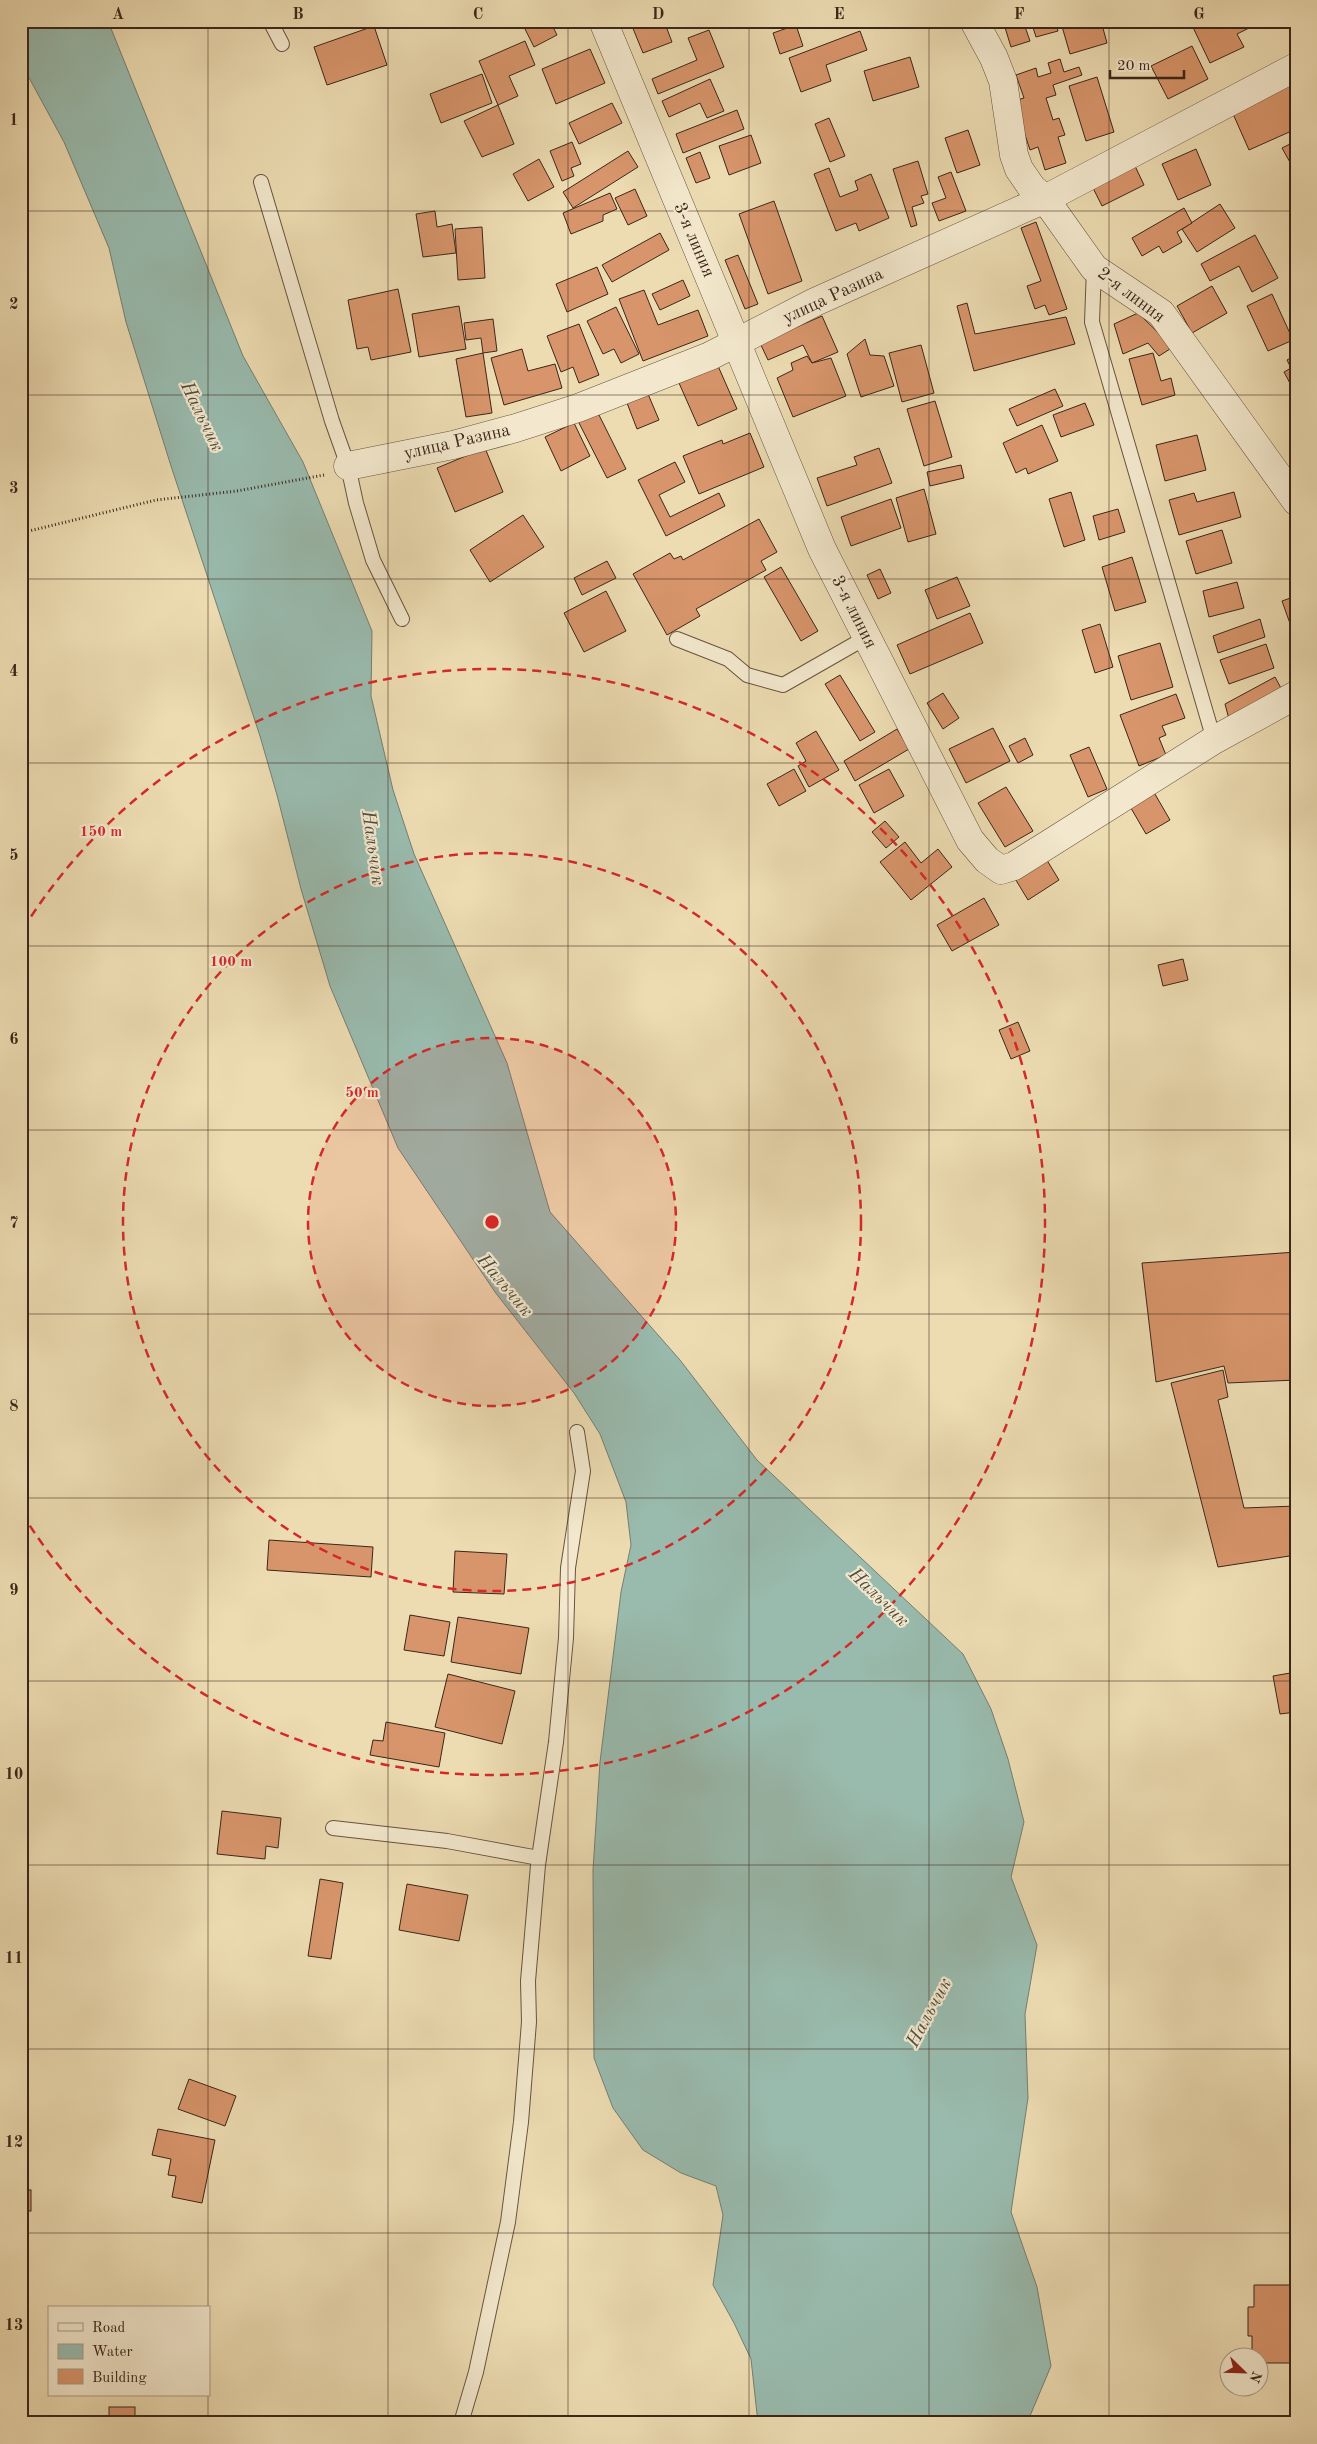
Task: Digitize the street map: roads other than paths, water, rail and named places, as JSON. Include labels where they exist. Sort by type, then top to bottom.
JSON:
[{"type":"street","name":"3-я линия","points":[[602,21],[822,550],[970,840],[987,860],[1001,870],[1014,866],[1214,740],[1296,695]]},
{"type":"street","name":"2-я линия","points":[[974,21],[994,58],[1003,81],[1014,156],[1019,169],[1032,188],[1045,199],[1094,268],[1161,313],[1296,501]]},
{"type":"street","name":"улица Разина","points":[[348,466],[452,445],[534,422],[596,401],[710,356],[815,302],[1045,199],[1296,67]]},
{"type":"lane","points":[[270,21],[282,44]]},
{"type":"lane","points":[[261,182],[332,421],[348,466],[356,503],[373,560],[402,619]]},
{"type":"lane","points":[[1094,268],[1092,322],[1214,740]]},
{"type":"lane","points":[[677,639],[728,659],[747,675],[783,685],[867,637]]},
{"type":"lane","points":[[460,2423],[476,2372],[508,2222],[521,2122],[529,2022],[528,1981],[540,1858],[556,1742],[566,1638],[568,1568],[584,1471],[577,1432]]},
{"type":"lane","points":[[333,1828],[447,1841],[540,1858]]},
{"type":"water","name":"Нальчик","points":[[21,21],[108,21],[243,356],[303,462],[372,631],[371,696],[393,790],[414,854],[507,1063],[550,1212],[680,1360],[757,1460],[963,1654],[991,1709],[1008,1759],[1024,1822],[1011,1877],[1037,1945],[1025,2014],[1028,2098],[1011,2212],[1037,2287],[1051,2366],[1027,2423],[758,2423],[751,2359],[713,2285],[723,2215],[716,2186],[681,2173],[643,2150],[613,2108],[594,2058],[593,1870],[600,1762],[621,1592],[631,1545],[626,1502],[600,1434],[574,1393],[495,1292],[398,1148],[330,986],[301,889],[260,736],[171,466],[126,322],[109,248],[64,142],[21,63]]}]
